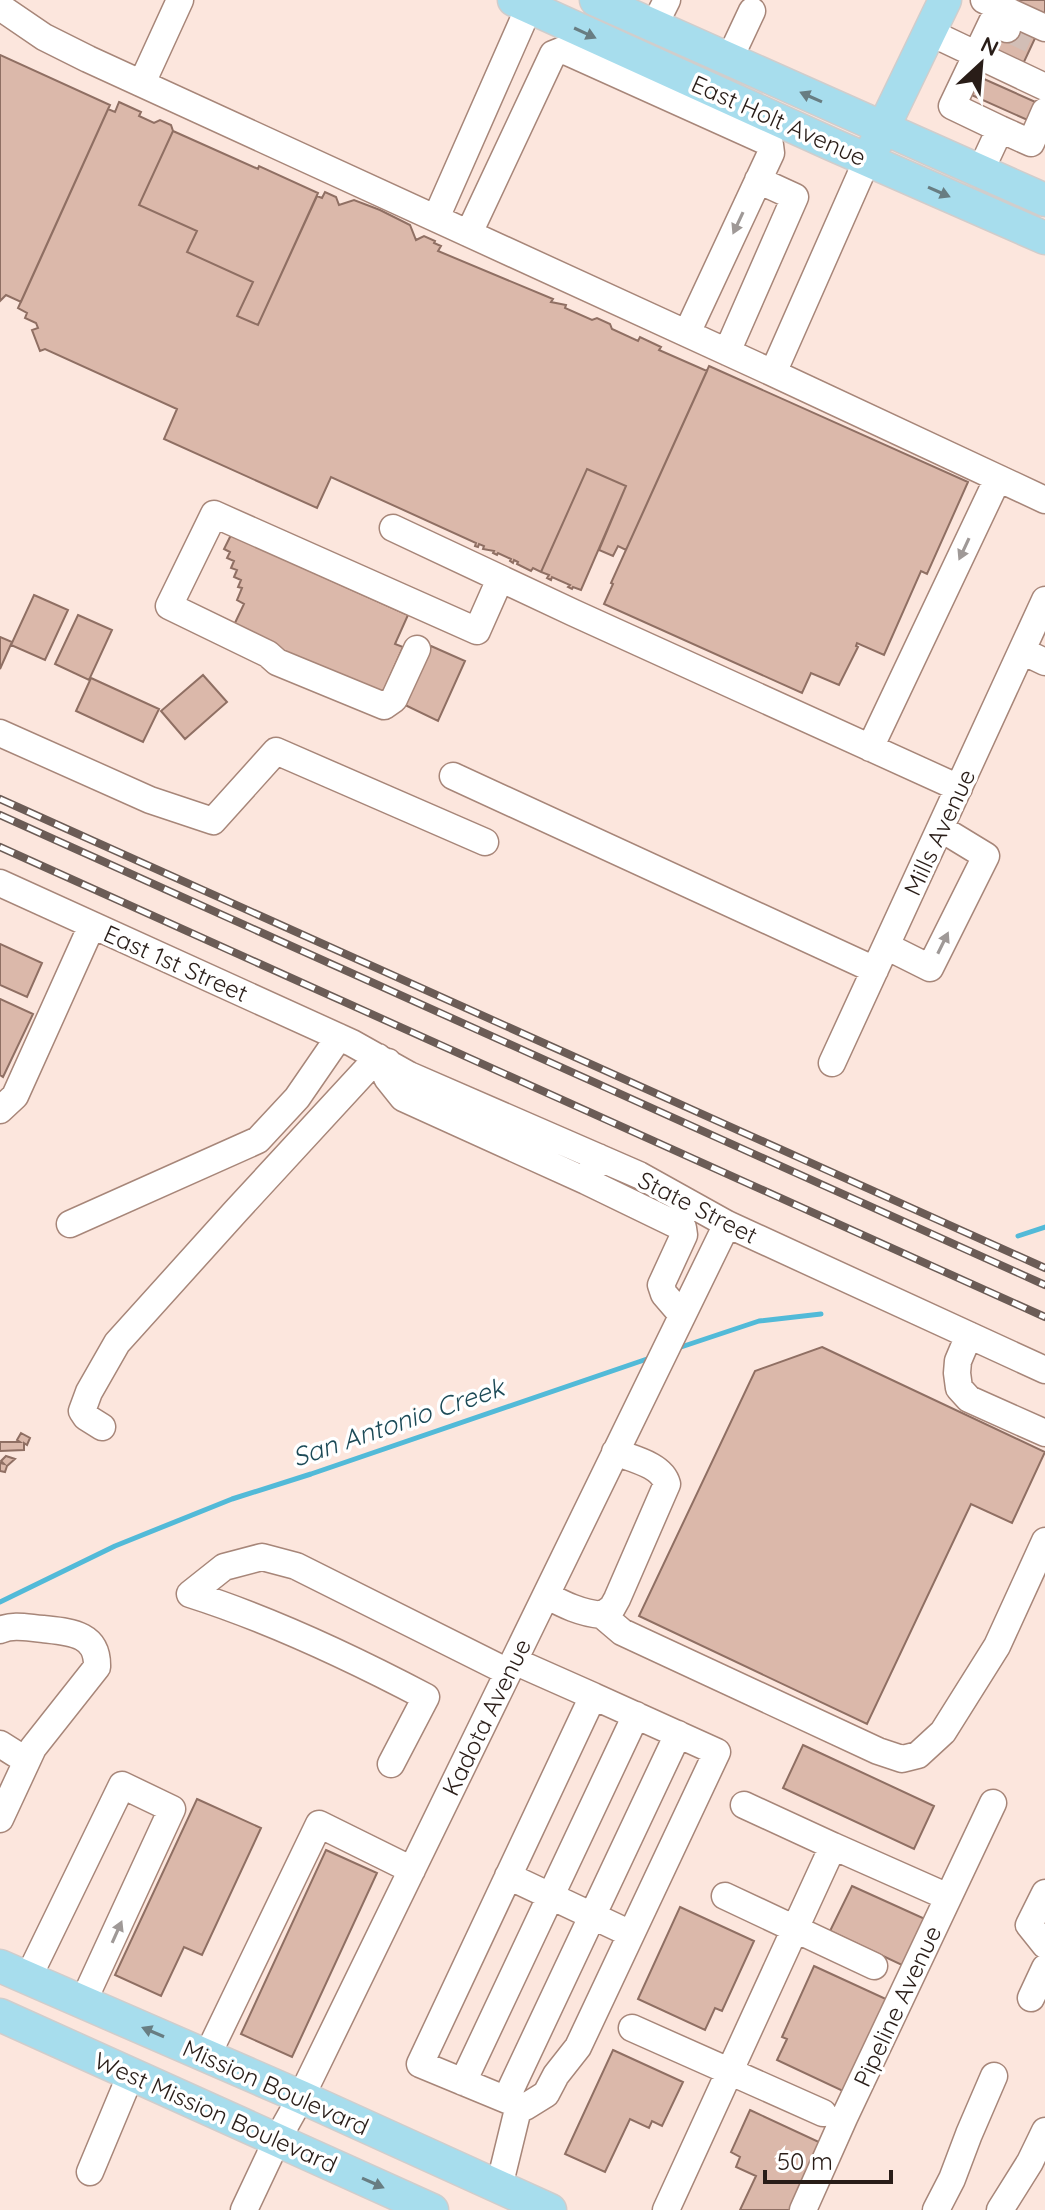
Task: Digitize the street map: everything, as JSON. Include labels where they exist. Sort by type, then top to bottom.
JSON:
[{"type":"main road","name":"East Holt Avenue","points":[[596,0],[660,13],[729,60],[980,172],[1043,194]]},
{"type":"main road","points":[[867,160],[945,0]]},
{"type":"main road","name":"East Holt Avenue","points":[[521,3],[1045,238]]},
{"type":"main road","name":"Mission Boulevard","points":[[14,1972],[550,2210]]},
{"type":"main road","name":"West Mission Boulevard","points":[[0,2015],[432,2210]]},
{"type":"street","points":[[142,83],[180,0]]},
{"type":"street","points":[[984,0],[1041,38]]},
{"type":"street","points":[[436,218],[488,99],[521,3]]},
{"type":"street","points":[[0,7],[44,37],[142,83],[998,478],[1042,491]]},
{"type":"street","points":[[729,60],[752,11]]},
{"type":"street","points":[[1012,16],[992,22],[952,106],[1031,143],[1045,111]]},
{"type":"street","points":[[929,32],[1045,87]]},
{"type":"street","points":[[469,233],[557,51],[563,50],[765,141],[770,145],[771,153],[687,333]]},
{"type":"street","points":[[980,172],[1000,129]]},
{"type":"street","points":[[773,373],[867,160]]},
{"type":"street","points":[[727,352],[795,197],[758,180]]},
{"type":"street","points":[[870,748],[998,478]]},
{"type":"street","points":[[417,649],[394,699],[384,706],[277,662],[268,654],[169,606],[214,514],[477,631],[500,579]]},
{"type":"street","points":[[393,528],[959,788]]},
{"type":"street","name":"Mills Avenue","points":[[832,1063],[959,788],[1033,656],[1045,600]]},
{"type":"street","points":[[0,733],[150,800],[213,821],[276,751],[485,842]]},
{"type":"street","points":[[453,776],[880,958],[930,968],[986,856],[940,828]]},
{"type":"street","name":"East 1st Street","points":[[0,883],[346,1040]]},
{"type":"street","points":[[5,1099],[92,925]]},
{"type":"street","points":[[70,1224],[258,1140],[346,1040]]},
{"type":"street","name":"State Street","points":[[346,1040],[409,1075],[452,1107],[506,1117],[639,1175],[727,1224],[1045,1370]]},
{"type":"street","points":[[102,1427],[82,1411],[89,1392],[117,1343],[236,1211],[383,1060]]},
{"type":"street","points":[[452,1107],[495,1141],[683,1228],[684,1235],[661,1285],[677,1325]]},
{"type":"street","points":[[495,1141],[506,1117]]},
{"type":"street","points":[[586,1181],[598,1157]]},
{"type":"street","name":"Kadota Avenue","points":[[244,2210],[727,1224]]},
{"type":"street","points":[[969,1335],[958,1361],[959,1388],[969,1399],[1045,1433]]},
{"type":"street","points":[[602,1615],[612,1608],[617,1599],[667,1484],[665,1475],[657,1469],[615,1452]]},
{"type":"street","points":[[546,1595],[565,1606],[602,1615],[622,1632],[878,1751],[902,1759],[918,1755],[943,1732],[997,1646],[1045,1541]]},
{"type":"street","points":[[391,1764],[426,1697],[353,1659],[263,1619],[190,1594],[224,1567],[262,1557],[278,1560],[511,1667],[593,1696],[717,1752],[578,2047],[556,2075],[546,2094],[525,2107],[420,2064],[593,1696]]},
{"type":"street","points":[[0,1630],[11,1626],[71,1632],[88,1641],[97,1659],[97,1667],[33,1748],[0,1819]]},
{"type":"street","points":[[463,2082],[636,1715]]},
{"type":"street","points":[[499,2187],[512,2102],[592,1916],[678,1734]]},
{"type":"street","points":[[0,1744],[27,1761]]},
{"type":"street","points":[[14,1972],[122,1785],[172,1809],[83,2002]]},
{"type":"street","name":"Pipeline Avenue","points":[[803,2210],[993,1803]]},
{"type":"street","points":[[744,1805],[948,1897]]},
{"type":"street","points":[[207,2056],[319,1824],[412,1870]]},
{"type":"street","points":[[666,2210],[833,1846]]},
{"type":"street","points":[[508,1876],[631,1934]]},
{"type":"street","points":[[1045,1893],[1029,1925],[1045,1945]]},
{"type":"street","points":[[725,1896],[874,1966]]},
{"type":"street","points":[[1031,1998],[1045,1968]]},
{"type":"street","points":[[632,2028],[823,2113]]},
{"type":"street","points":[[90,2172],[131,2074]]},
{"type":"street","points":[[936,2210],[994,2076]]},
{"type":"street","points":[[1000,2210],[1045,2131]]},
{"type":"building","points":[[1005,0],[1045,0],[1045,19]]},
{"type":"building","points":[[1010,22],[1037,34],[1023,64],[996,51]]},
{"type":"building","points":[[0,55],[110,105],[21,302],[6,295],[0,301]]},
{"type":"building","points":[[975,75],[1040,104],[1032,122],[967,93]]},
{"type":"building","points":[[119,102],[141,112],[139,116],[154,123],[160,120],[171,125],[173,131],[139,205],[197,231],[187,252],[253,282],[237,316],[258,325],[317,196],[322,198],[325,192],[336,197],[339,205],[354,200],[380,210],[410,225],[416,240],[424,236],[435,241],[441,246],[438,251],[553,299],[551,302],[566,305],[565,308],[592,320],[597,318],[638,341],[640,337],[661,347],[659,350],[707,371],[626,550],[618,546],[613,556],[599,550],[626,486],[587,469],[541,572],[533,568],[531,571],[514,560],[513,563],[511,559],[483,549],[484,546],[479,544],[475,546],[476,543],[331,477],[317,508],[164,439],[177,409],[45,349],[40,351],[32,330],[38,328],[36,323],[25,318],[27,313],[18,308],[108,109],[115,112]]},
{"type":"building","points":[[173,131],[318,193],[258,325],[237,316],[253,282],[187,252],[197,231],[139,205]]},
{"type":"building","points":[[709,366],[968,482],[927,574],[921,571],[884,655],[857,643],[858,647],[839,685],[811,673],[802,693],[604,604]]},
{"type":"building","points":[[587,469],[626,486],[581,590],[572,589],[568,587],[570,585],[552,577],[551,580],[547,578],[549,575],[541,572]]},
{"type":"building","points":[[233,531],[275,555],[408,615],[395,644],[403,647],[381,697],[260,644],[234,625],[244,604],[237,600],[242,588],[238,587],[241,580],[234,577],[237,570],[231,568],[234,561],[227,558],[230,552],[224,549]]},
{"type":"building","points":[[34,595],[68,610],[45,660],[11,645]]},
{"type":"building","points":[[78,615],[112,630],[89,680],[55,664]]},
{"type":"building","points":[[0,637],[12,642],[0,669]]},
{"type":"building","points":[[431,646],[465,661],[438,721],[405,705]]},
{"type":"building","points":[[203,675],[227,702],[185,739],[161,711]]},
{"type":"building","points":[[91,678],[159,709],[143,742],[76,711]]},
{"type":"building","points":[[0,944],[42,963],[27,997],[0,985]]},
{"type":"building","points":[[0,999],[33,1014],[3,1077],[0,1075]]},
{"type":"building","points":[[822,1347],[1045,1452],[1012,1523],[971,1504],[867,1724],[639,1616],[755,1371]]},
{"type":"building","points":[[21,1433],[30,1438],[27,1445],[24,1443],[24,1450],[0,1451],[0,1442],[20,1442],[17,1440]]},
{"type":"building","points":[[6,1456],[15,1459],[5,1472],[0,1471],[0,1463],[4,1464],[1,1461]]},
{"type":"building","points":[[803,1745],[934,1806],[914,1849],[783,1788]]},
{"type":"building","points":[[197,1799],[261,1828],[202,1955],[184,1947],[161,1996],[115,1975]]},
{"type":"building","points":[[326,1850],[377,1873],[292,2057],[241,2034]]},
{"type":"building","points":[[852,1886],[925,1919],[904,1966],[830,1931]]},
{"type":"building","points":[[680,1907],[754,1941],[722,2011],[715,2008],[705,2030],[638,1999]]},
{"type":"building","points":[[814,1966],[888,2000],[845,2092],[777,2060],[787,2039],[782,2037]]},
{"type":"building","points":[[613,2050],[683,2082],[662,2126],[652,2121],[649,2128],[630,2119],[605,2172],[565,2154]]},
{"type":"building","points":[[750,2110],[821,2143],[790,2210],[740,2210],[756,2176],[736,2167],[740,2157],[731,2152]]},
{"type":"waterway","name":"San Antonio Creek","points":[[1018,1236],[1045,1227]]},
{"type":"waterway","name":"San Antonio Creek","points":[[675,1349],[759,1321],[821,1314]]},
{"type":"waterway","name":"San Antonio Creek","points":[[0,1602],[115,1546],[232,1499],[650,1358]]},
{"type":"tunnel","points":[[1007,29],[1034,41]]},
{"type":"railway","points":[[0,799],[1045,1268]]},
{"type":"railway","points":[[0,815],[1045,1285]]},
{"type":"railway","points":[[0,847],[1045,1317]]}]
